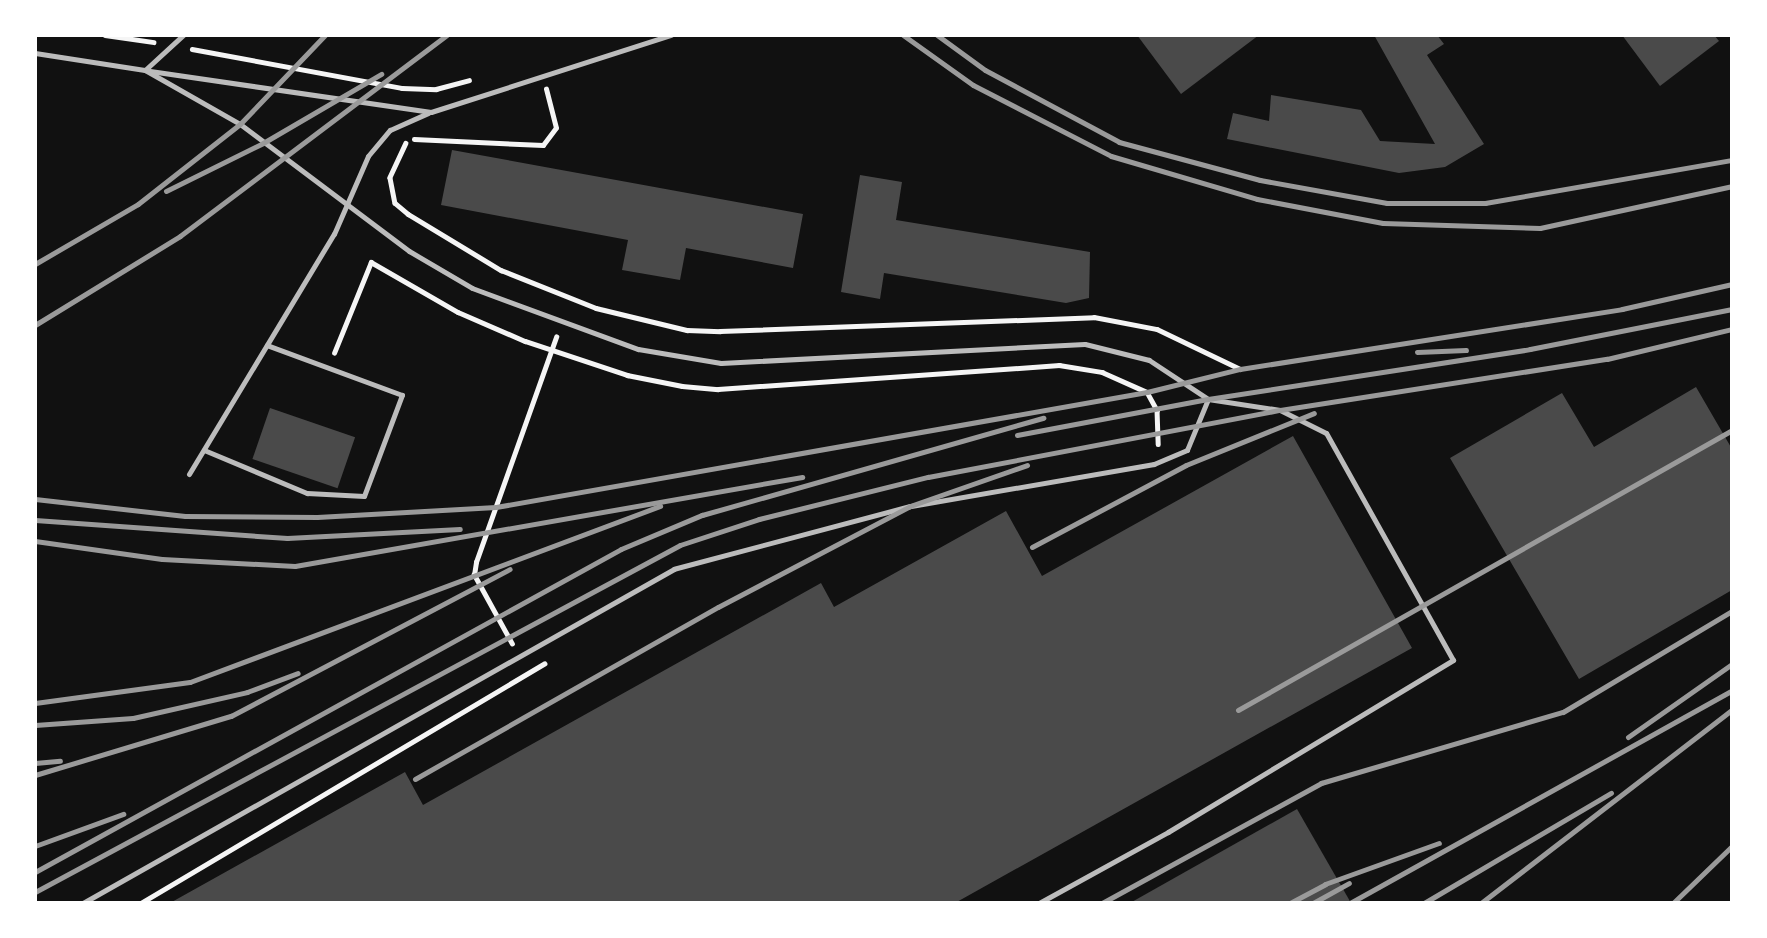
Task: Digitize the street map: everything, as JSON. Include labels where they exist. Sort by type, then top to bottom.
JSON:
[{"type":"lane","points":[[145,70],[183,35]]},
{"type":"lane","points":[[189,474],[348,206],[368,156],[390,130],[431,112],[671,35]]},
{"type":"lane","points":[[35,53],[431,112]]},
{"type":"lane","points":[[145,70],[240,124],[348,206],[472,288],[561,324],[638,349],[720,363],[1085,344],[1149,360],[1208,399],[1280,410],[1326,433],[1452,660],[1168,832],[1039,903]]},
{"type":"lane","points":[[204,450],[307,493],[364,496],[402,395],[267,345]]},
{"type":"lane","points":[[83,903],[521,658],[674,569],[910,506],[1154,464],[1187,450],[1208,399]]},
{"type":"path","points":[[105,35],[402,89],[436,89],[473,78]]},
{"type":"path","points":[[541,77],[556,128],[542,145],[414,139],[405,143],[391,167],[391,192],[395,203],[431,232],[521,280],[569,300],[659,324],[720,331],[1094,317],[1157,328],[1240,369]]},
{"type":"path","points":[[327,368],[371,262],[458,312],[551,351],[627,375],[718,389],[1059,365],[1102,372],[1147,392],[1160,432],[1154,464]]},
{"type":"path","points":[[530,675],[474,575],[569,300]]},
{"type":"path","points":[[141,903],[530,675],[550,660]]},
{"type":"building","points":[[1137,35],[1259,35],[1181,94]]},
{"type":"building","points":[[1374,35],[1437,35],[1444,44],[1427,55],[1484,144],[1445,167],[1399,173],[1227,139],[1233,113],[1269,121],[1271,95],[1361,110],[1380,141],[1435,144]]},
{"type":"building","points":[[1622,35],[1714,35],[1719,41],[1660,86]]},
{"type":"building","points":[[452,150],[803,214],[793,268],[686,248],[680,280],[622,270],[628,240],[441,205]]},
{"type":"building","points":[[860,175],[902,182],[896,220],[1090,252],[1089,298],[1066,303],[884,273],[880,299],[841,292]]},
{"type":"building","points":[[1696,387],[1732,449],[1732,590],[1579,679],[1450,458],[1562,393],[1594,447]]},
{"type":"building","points":[[270,408],[355,437],[338,488],[252,459]]},
{"type":"building","points":[[1293,436],[1412,648],[955,903],[170,903],[405,772],[423,805],[821,583],[834,607],[1006,511],[1042,576]]},
{"type":"building","points":[[1297,809],[1351,903],[1130,903]]},
{"type":"railway","points":[[35,264],[138,204],[240,124],[325,35]]},
{"type":"railway","points":[[35,325],[180,236],[447,35]]},
{"type":"railway","points":[[903,35],[973,85],[1111,156],[1257,199],[1383,223],[1540,228],[1732,186]]},
{"type":"railway","points":[[937,35],[985,70],[1119,142],[1260,180],[1387,203],[1485,203],[1732,160]]},
{"type":"railway","points":[[166,191],[263,143],[381,74]]},
{"type":"railway","points":[[35,499],[185,516],[317,517],[496,507],[1147,392],[1240,369],[1622,309],[1732,284]]},
{"type":"railway","points":[[1017,435],[1208,399],[1530,349],[1732,309]]},
{"type":"railway","points":[[35,892],[680,545],[759,519],[928,477],[1280,410],[1607,359],[1732,329]]},
{"type":"railway","points":[[1417,352],[1466,350]]},
{"type":"railway","points":[[1032,547],[1186,465],[1314,413]]},
{"type":"railway","points":[[35,872],[621,549],[702,515],[1043,418]]},
{"type":"railway","points":[[1238,710],[1732,430]]},
{"type":"railway","points":[[415,779],[718,607],[910,506],[1027,465]]},
{"type":"railway","points":[[35,541],[162,559],[295,566],[802,477]]},
{"type":"railway","points":[[35,703],[190,682],[660,506]]},
{"type":"railway","points":[[35,520],[287,538],[460,529]]},
{"type":"railway","points":[[35,775],[231,716],[510,569]]},
{"type":"railway","points":[[1102,903],[1321,783],[1563,712],[1732,611]]},
{"type":"railway","points":[[1628,737],[1732,664]]},
{"type":"railway","points":[[35,725],[133,718],[247,692],[298,673]]},
{"type":"railway","points":[[1350,903],[1732,690]]},
{"type":"railway","points":[[1481,903],[1732,710]]},
{"type":"railway","points":[[35,763],[60,761]]},
{"type":"railway","points":[[1424,903],[1611,793]]},
{"type":"railway","points":[[35,846],[123,814]]},
{"type":"railway","points":[[1290,903],[1325,884],[1439,843]]},
{"type":"railway","points":[[1673,903],[1732,846]]},
{"type":"railway","points":[[1313,903],[1349,883]]}]
